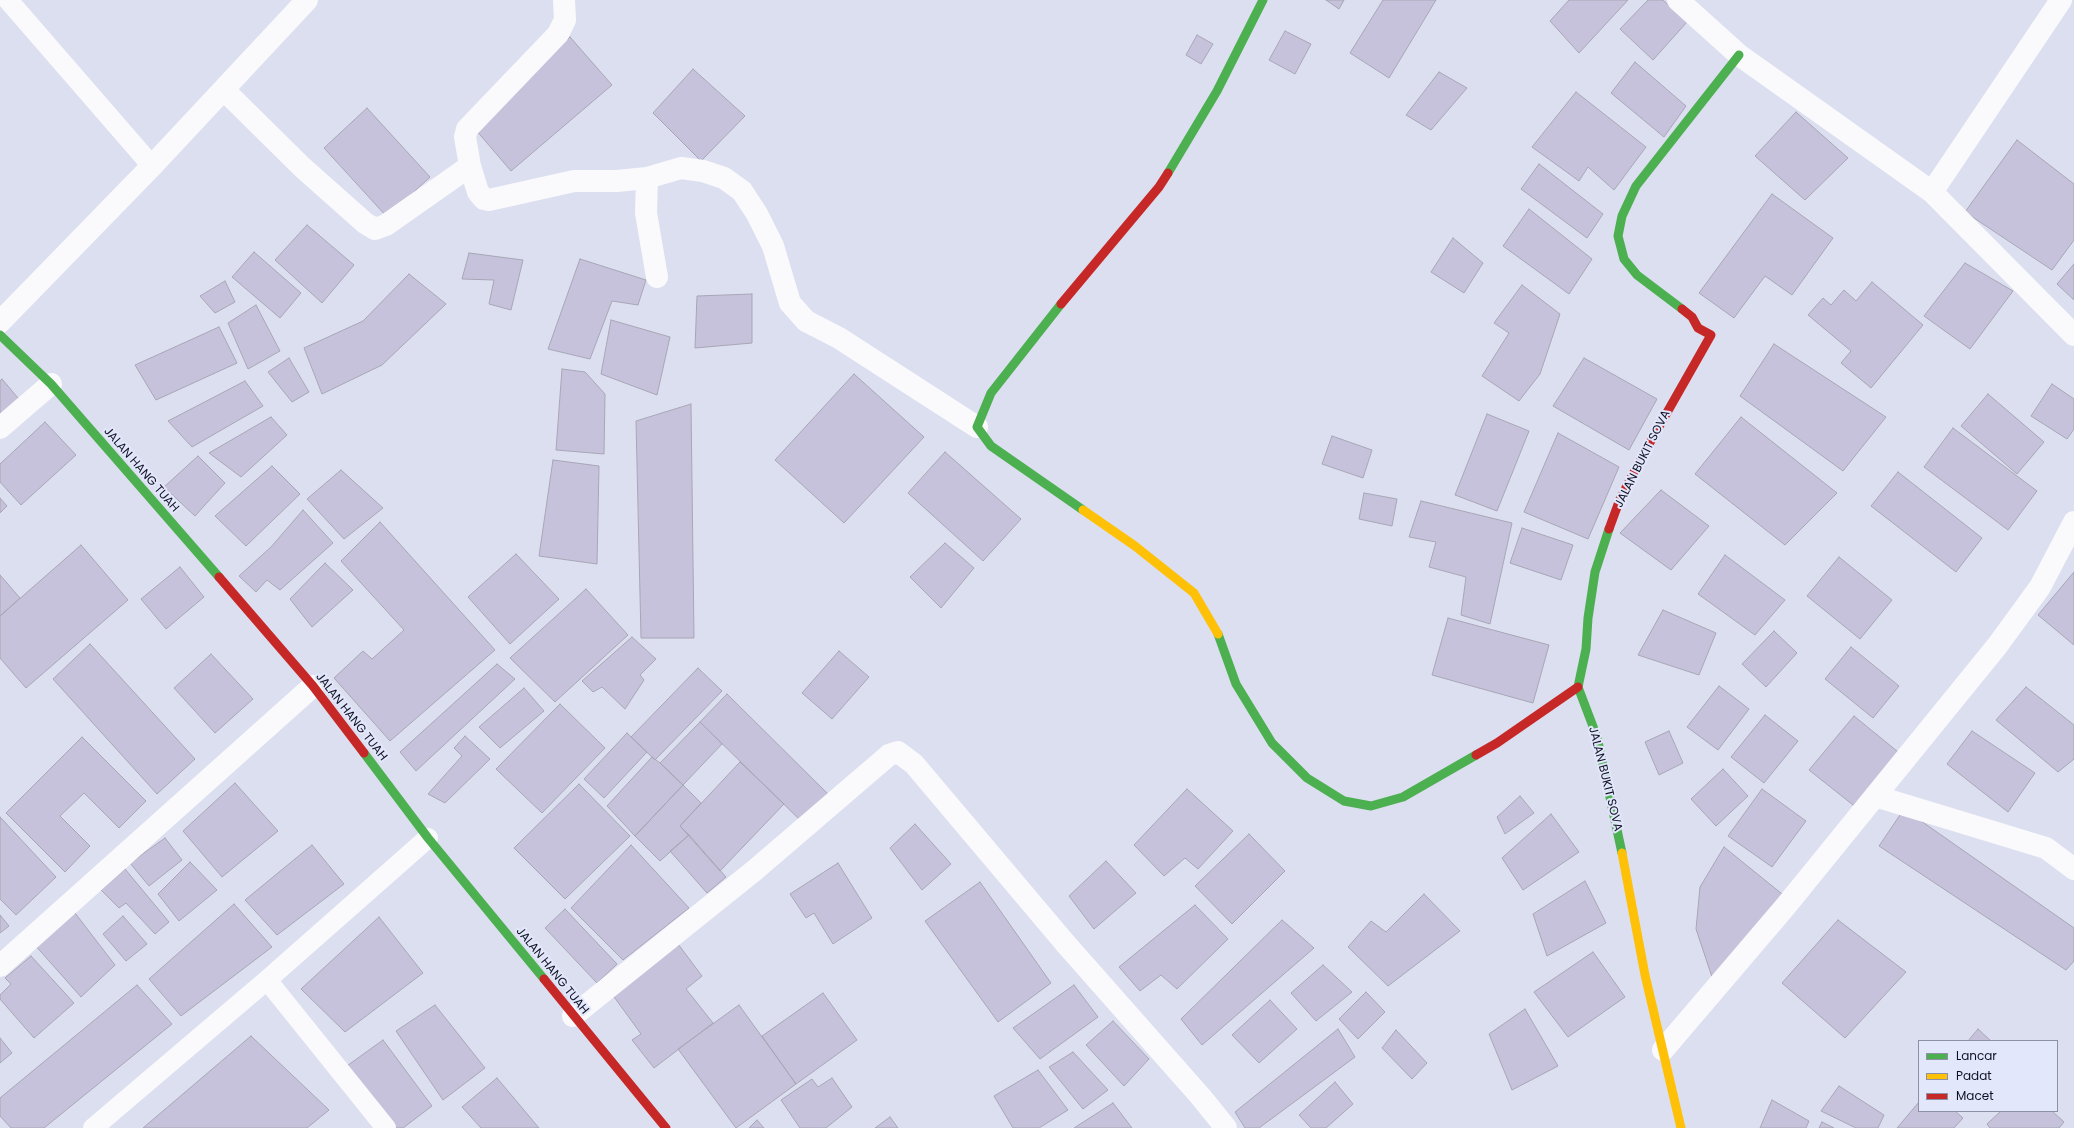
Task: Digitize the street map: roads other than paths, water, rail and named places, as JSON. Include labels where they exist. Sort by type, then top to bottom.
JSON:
[{"type":"street","points":[[0,322],[152,166],[307,0]]},
{"type":"street","points":[[564,0],[565,20],[558,34],[467,129],[465,137],[470,166],[480,196],[489,200],[574,181],[617,181],[647,178],[681,168],[703,171],[724,178],[742,191],[757,214],[773,246],[790,303],[806,321],[839,338],[978,427],[991,446],[1135,546],[1194,593],[1218,635],[1236,684],[1272,743],[1307,778],[1344,800],[1371,806],[1403,797],[1497,743],[1578,687]]},
{"type":"street","points":[[978,427],[992,393],[1099,257],[1159,187],[1217,91],[1263,0]]},
{"type":"street","points":[[1678,0],[1739,55],[1932,192],[2074,335]]},
{"type":"street","points":[[1932,192],[2061,0]]},
{"type":"street","name":"JALAN BUKIT SOVA","points":[[1681,1128],[1645,975],[1630,889],[1597,737],[1578,687],[1586,649],[1588,618],[1595,572],[1607,533],[1620,499],[1644,452],[1711,335],[1698,328],[1692,317],[1637,275],[1624,259],[1618,236],[1622,216],[1636,186],[1739,55]]},
{"type":"street","points":[[224,90],[302,167],[365,223],[375,229],[386,225],[470,166]]},
{"type":"street","points":[[647,178],[646,213],[657,277]]},
{"type":"street","name":"JALAN HANG TUAH","points":[[0,335],[51,384],[313,686],[428,838],[666,1128]]},
{"type":"street","points":[[0,428],[51,384]]},
{"type":"street","points":[[1663,1050],[1785,907],[1874,796],[1920,742],[2025,608],[2040,587],[2074,522]]},
{"type":"street","points":[[0,966],[313,686]]},
{"type":"street","points":[[573,1016],[755,870],[889,754],[898,752],[914,764],[1060,937],[1201,1097],[1226,1128]]},
{"type":"street","points":[[1874,796],[2046,848],[2074,869]]},
{"type":"lane","points":[[8,0],[152,166]]},
{"type":"lane","points":[[94,1128],[267,980],[428,838]]},
{"type":"lane","points":[[267,980],[386,1128]]}]
